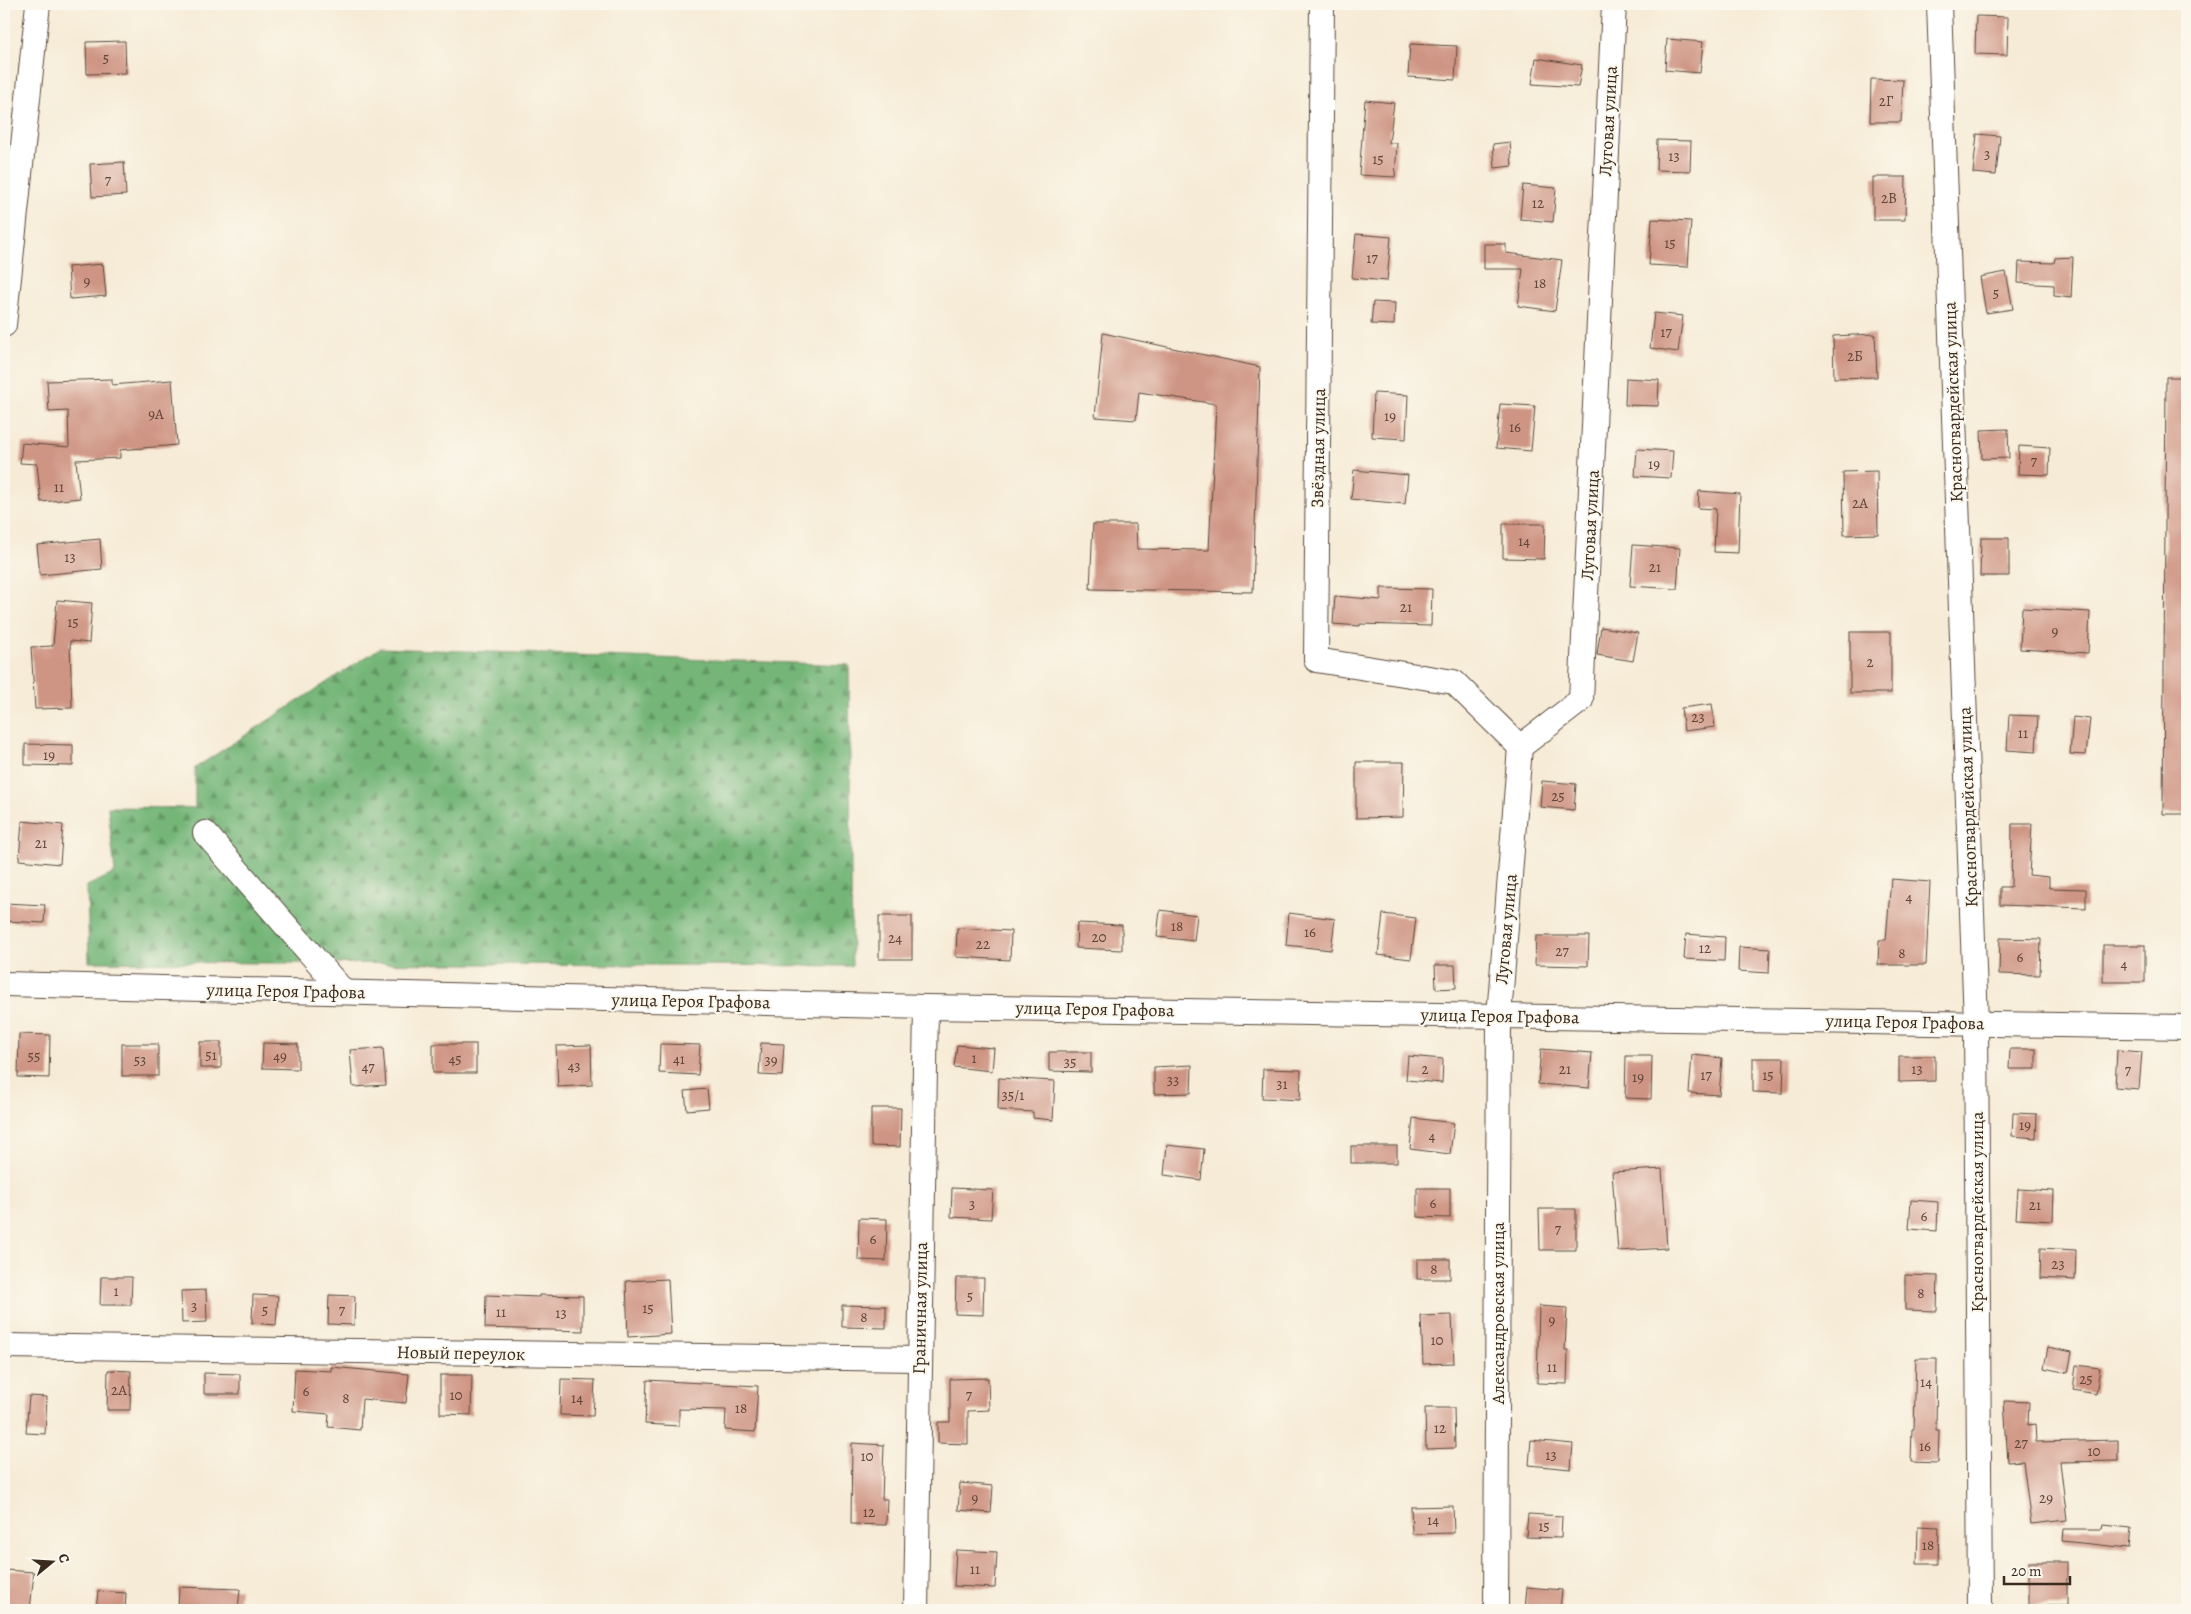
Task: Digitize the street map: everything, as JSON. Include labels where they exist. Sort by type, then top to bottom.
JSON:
[{"type":"street","points":[[4,325],[38,4]]},
{"type":"street","name":"Звёздная улица","points":[[1322,4],[1316,660],[1454,682],[1520,747]]},
{"type":"street","name":"Луговая улица","points":[[1499,1016],[1520,747],[1582,700],[1614,4]]},
{"type":"street","name":"Красногвардейская улица","points":[[1939,4],[1976,1022],[1980,1610]]},
{"type":"street","points":[[205,834],[344,992]]},
{"type":"street","name":"улица Героя Графова","points":[[4,984],[926,1006],[2187,1027]]},
{"type":"street","name":"Граничная улица","points":[[916,1610],[926,1006]]},
{"type":"street","name":"Александровская улица","points":[[1496,1610],[1499,1016]]},
{"type":"street","name":"Новый переулок","points":[[4,1346],[919,1359]]},
{"type":"green space","points":[[380,648],[849,665],[852,966],[89,962],[87,886],[115,873],[108,807],[195,808],[195,768]]},
{"type":"building","points":[[1976,16],[2008,17],[2007,55],[1975,54]]},
{"type":"building","points":[[1667,39],[1703,42],[1700,73],[1665,70]]},
{"type":"building","points":[[125,41],[126,73],[87,74],[86,42]]},
{"type":"building","points":[[1410,44],[1457,46],[1455,80],[1408,77]]},
{"type":"building","points":[[1536,58],[1582,65],[1578,87],[1532,84]]},
{"type":"building","points":[[1871,79],[1903,80],[1901,122],[1870,122]]},
{"type":"building","points":[[1365,100],[1394,103],[1389,143],[1397,143],[1395,177],[1359,175]]},
{"type":"building","points":[[1977,134],[2000,136],[1996,175],[1973,173]]},
{"type":"building","points":[[1657,140],[1691,141],[1690,171],[1656,170]]},
{"type":"building","points":[[1510,142],[1512,166],[1495,168],[1493,144]]},
{"type":"building","points":[[124,162],[126,195],[92,197],[90,164]]},
{"type":"building","points":[[1873,177],[1906,177],[1905,220],[1873,220]]},
{"type":"building","points":[[1523,185],[1556,188],[1553,222],[1520,219]]},
{"type":"building","points":[[1652,219],[1691,221],[1688,267],[1649,265]]},
{"type":"building","points":[[1356,234],[1391,237],[1387,281],[1352,278]]},
{"type":"building","points":[[1484,244],[1506,244],[1506,253],[1562,260],[1555,311],[1518,306],[1523,269],[1484,269]]},
{"type":"building","points":[[2073,257],[2071,298],[2054,296],[2054,285],[2018,283],[2019,262],[2054,263],[2055,258]]},
{"type":"building","points":[[103,264],[106,296],[70,299],[68,267]]},
{"type":"building","points":[[2006,272],[2013,309],[1986,313],[1980,277]]},
{"type":"building","points":[[1373,302],[1395,303],[1394,325],[1371,324]]},
{"type":"building","points":[[1654,313],[1683,316],[1678,352],[1650,348]]},
{"type":"building","points":[[1103,333],[1260,367],[1253,592],[1090,589],[1093,524],[1136,524],[1137,549],[1209,550],[1216,404],[1139,392],[1136,420],[1095,417]]},
{"type":"building","points":[[1875,334],[1877,377],[1834,378],[1833,336]]},
{"type":"building","points":[[2166,377],[2187,377],[2187,814],[2163,814]]},
{"type":"building","points":[[1626,378],[1659,380],[1658,406],[1625,405]]},
{"type":"building","points":[[112,379],[112,385],[172,380],[177,445],[120,450],[120,458],[76,460],[80,498],[41,502],[37,464],[20,463],[22,443],[69,447],[68,411],[49,412],[47,381]]},
{"type":"building","points":[[1374,393],[1408,395],[1406,439],[1372,437]]},
{"type":"building","points":[[1500,404],[1535,406],[1531,451],[1496,448]]},
{"type":"building","points":[[2008,429],[2009,458],[1982,459],[1981,430]]},
{"type":"building","points":[[2019,446],[2050,448],[2049,475],[2018,474]]},
{"type":"building","points":[[1637,449],[1673,451],[1671,478],[1635,476]]},
{"type":"building","points":[[1354,470],[1408,475],[1405,504],[1351,499]]},
{"type":"building","points":[[1877,471],[1878,534],[1844,535],[1843,472]]},
{"type":"building","points":[[1699,491],[1740,494],[1738,553],[1714,552],[1716,509],[1698,508]]},
{"type":"building","points":[[1503,524],[1545,524],[1544,559],[1503,558]]},
{"type":"building","points":[[1981,538],[2009,538],[2009,576],[1980,576]]},
{"type":"building","points":[[100,539],[102,569],[40,575],[37,545]]},
{"type":"building","points":[[1633,545],[1680,548],[1677,589],[1630,586]]},
{"type":"building","points":[[1381,588],[1432,589],[1431,626],[1333,624],[1335,596],[1381,600]]},
{"type":"building","points":[[57,600],[92,603],[89,643],[70,641],[72,708],[35,709],[31,647],[53,646]]},
{"type":"building","points":[[2022,608],[2090,612],[2088,653],[2020,649]]},
{"type":"building","points":[[1601,627],[1638,633],[1633,661],[1597,655]]},
{"type":"building","points":[[1850,632],[1891,632],[1891,693],[1850,693]]},
{"type":"building","points":[[1712,704],[1715,727],[1684,731],[1681,708]]},
{"type":"building","points":[[2009,715],[2038,716],[2036,752],[2007,750]]},
{"type":"building","points":[[2073,717],[2090,719],[2086,755],[2070,754]]},
{"type":"building","points":[[25,744],[73,745],[73,766],[25,765]]},
{"type":"building","points":[[1356,762],[1404,762],[1403,817],[1356,818]]},
{"type":"building","points":[[1542,781],[1576,784],[1574,810],[1540,807]]},
{"type":"building","points":[[22,821],[63,825],[60,864],[19,860]]},
{"type":"building","points":[[2012,824],[2032,824],[2029,875],[2049,877],[2049,888],[2086,889],[2086,908],[2000,905],[2000,887],[2011,887]]},
{"type":"building","points":[[1891,879],[1930,882],[1926,965],[1878,965],[1879,940],[1886,940]]},
{"type":"building","points":[[4,903],[45,905],[44,923],[4,921]]},
{"type":"building","points":[[1160,910],[1197,915],[1194,941],[1157,937]]},
{"type":"building","points":[[1289,913],[1335,919],[1331,950],[1286,945]]},
{"type":"building","points":[[1383,914],[1416,918],[1411,959],[1378,955]]},
{"type":"building","points":[[879,916],[912,916],[912,959],[879,959]]},
{"type":"building","points":[[1077,923],[1122,925],[1122,950],[1076,948]]},
{"type":"building","points":[[957,928],[1011,931],[1010,960],[956,957]]},
{"type":"building","points":[[1686,934],[1725,937],[1724,961],[1684,959]]},
{"type":"building","points":[[1536,936],[1589,936],[1588,966],[1535,965]]},
{"type":"building","points":[[2000,938],[2041,939],[2040,975],[1999,974]]},
{"type":"building","points":[[2103,945],[2145,945],[2145,982],[2103,982]]},
{"type":"building","points":[[1739,947],[1770,949],[1769,973],[1738,971]]},
{"type":"building","points":[[1435,965],[1455,965],[1456,988],[1436,989]]},
{"type":"building","points":[[19,1034],[50,1035],[49,1078],[18,1077]]},
{"type":"building","points":[[200,1042],[221,1042],[221,1068],[200,1068]]},
{"type":"building","points":[[263,1043],[298,1044],[298,1069],[262,1068]]},
{"type":"building","points":[[761,1043],[784,1044],[782,1076],[759,1075]]},
{"type":"building","points":[[122,1044],[158,1044],[158,1076],[122,1076]]},
{"type":"building","points":[[433,1044],[476,1044],[476,1073],[433,1073]]},
{"type":"building","points":[[660,1044],[700,1045],[698,1075],[659,1073]]},
{"type":"building","points":[[591,1045],[592,1085],[558,1087],[556,1046]]},
{"type":"building","points":[[957,1045],[994,1048],[992,1071],[954,1067]]},
{"type":"building","points":[[383,1048],[386,1085],[353,1087],[350,1050]]},
{"type":"building","points":[[1541,1049],[1592,1053],[1589,1088],[1538,1084]]},
{"type":"building","points":[[2010,1049],[2036,1049],[2036,1069],[2009,1069]]},
{"type":"building","points":[[2117,1050],[2142,1052],[2139,1089],[2115,1087]]},
{"type":"building","points":[[1049,1052],[1091,1052],[1091,1072],[1049,1071]]},
{"type":"building","points":[[1692,1055],[1722,1058],[1719,1095],[1689,1093]]},
{"type":"building","points":[[1408,1056],[1443,1059],[1442,1083],[1406,1080]]},
{"type":"building","points":[[1626,1056],[1652,1056],[1651,1099],[1625,1098]]},
{"type":"building","points":[[1899,1056],[1935,1056],[1935,1081],[1899,1082]]},
{"type":"building","points":[[1753,1058],[1784,1058],[1783,1093],[1753,1092]]},
{"type":"building","points":[[1192,1065],[1191,1093],[1154,1094],[1154,1067]]},
{"type":"building","points":[[1263,1069],[1301,1070],[1300,1100],[1262,1098]]},
{"type":"building","points":[[999,1078],[1055,1081],[1053,1120],[1033,1118],[1033,1112],[998,1110]]},
{"type":"building","points":[[707,1089],[709,1108],[687,1110],[685,1091]]},
{"type":"building","points":[[871,1108],[901,1108],[900,1147],[871,1146]]},
{"type":"building","points":[[2013,1113],[2037,1114],[2036,1138],[2012,1136]]},
{"type":"building","points":[[1413,1118],[1454,1123],[1450,1154],[1410,1149]]},
{"type":"building","points":[[1167,1145],[1204,1149],[1201,1180],[1164,1175]]},
{"type":"building","points":[[1351,1146],[1397,1146],[1397,1163],[1351,1163]]},
{"type":"building","points":[[1662,1169],[1667,1248],[1618,1251],[1612,1172]]},
{"type":"building","points":[[952,1188],[993,1190],[991,1219],[951,1217]]},
{"type":"building","points":[[1417,1188],[1450,1188],[1450,1218],[1417,1217]]},
{"type":"building","points":[[2018,1189],[2054,1191],[2053,1221],[2016,1219]]},
{"type":"building","points":[[1911,1200],[1938,1202],[1937,1231],[1909,1229]]},
{"type":"building","points":[[1539,1209],[1576,1209],[1576,1250],[1540,1250]]},
{"type":"building","points":[[859,1218],[887,1219],[886,1261],[858,1260]]},
{"type":"building","points":[[2041,1248],[2076,1250],[2075,1280],[2040,1278]]},
{"type":"building","points":[[1417,1259],[1450,1259],[1450,1279],[1417,1279]]},
{"type":"building","points":[[1905,1275],[1938,1276],[1937,1311],[1905,1310]]},
{"type":"building","points":[[101,1277],[132,1277],[131,1305],[100,1305]]},
{"type":"building","points":[[956,1278],[984,1278],[983,1315],[955,1314]]},
{"type":"building","points":[[668,1279],[671,1334],[628,1337],[626,1281]]},
{"type":"building","points":[[206,1290],[207,1322],[182,1323],[181,1291]]},
{"type":"building","points":[[253,1295],[278,1296],[276,1325],[252,1323]]},
{"type":"building","points":[[329,1295],[355,1296],[354,1325],[328,1324]]},
{"type":"building","points":[[486,1295],[583,1296],[583,1331],[485,1328]]},
{"type":"building","points":[[842,1305],[886,1306],[886,1328],[842,1327]]},
{"type":"building","points":[[1539,1306],[1567,1308],[1565,1350],[1568,1350],[1567,1384],[1537,1383]]},
{"type":"building","points":[[1452,1315],[1454,1363],[1423,1364],[1421,1316]]},
{"type":"building","points":[[2048,1347],[2072,1352],[2068,1373],[2044,1368]]},
{"type":"building","points":[[1916,1358],[1937,1358],[1936,1430],[1939,1430],[1938,1463],[1911,1462]]},
{"type":"building","points":[[2076,1365],[2100,1368],[2096,1394],[2073,1390]]},
{"type":"building","points":[[331,1367],[409,1374],[406,1403],[362,1399],[360,1430],[328,1427],[329,1414],[293,1411],[295,1369],[331,1371]]},
{"type":"building","points":[[108,1370],[131,1371],[130,1410],[107,1410]]},
{"type":"building","points":[[204,1373],[240,1374],[240,1394],[204,1394]]},
{"type":"building","points":[[440,1375],[472,1375],[471,1415],[440,1414]]},
{"type":"building","points":[[988,1378],[989,1410],[968,1411],[968,1444],[938,1443],[938,1422],[950,1422],[950,1379]]},
{"type":"building","points":[[561,1379],[595,1380],[593,1416],[560,1415]]},
{"type":"building","points":[[647,1380],[758,1386],[755,1432],[725,1430],[726,1410],[679,1409],[679,1426],[645,1424]]},
{"type":"building","points":[[29,1396],[47,1397],[45,1434],[26,1433]]},
{"type":"building","points":[[2004,1401],[2029,1402],[2028,1425],[2035,1424],[2036,1442],[2118,1440],[2118,1461],[2060,1462],[2067,1520],[2031,1524],[2023,1461],[2008,1462]]},
{"type":"building","points":[[1425,1408],[1454,1408],[1455,1448],[1426,1449]]},
{"type":"building","points":[[1531,1440],[1573,1444],[1571,1469],[1529,1465]]},
{"type":"building","points":[[852,1443],[884,1445],[882,1499],[887,1499],[886,1525],[851,1524]]},
{"type":"building","points":[[960,1483],[993,1486],[991,1513],[958,1510]]},
{"type":"building","points":[[1453,1506],[1454,1533],[1412,1534],[1411,1507]]},
{"type":"building","points":[[1528,1514],[1562,1516],[1561,1538],[1526,1537]]},
{"type":"building","points":[[2103,1525],[2131,1528],[2129,1548],[2062,1541],[2063,1529],[2102,1529]]},
{"type":"building","points":[[1918,1526],[1939,1527],[1938,1564],[1917,1564]]},
{"type":"building","points":[[956,1550],[997,1552],[995,1588],[954,1586]]},
{"type":"building","points":[[2029,1562],[2067,1562],[2067,1606],[2029,1606]]},
{"type":"building","points":[[4,1570],[34,1572],[30,1610],[4,1610]]},
{"type":"building","points":[[179,1587],[240,1589],[238,1610],[178,1610]]},
{"type":"building","points":[[1527,1587],[1562,1590],[1560,1610],[1525,1610]]},
{"type":"building","points":[[98,1591],[126,1593],[125,1610],[96,1610]]}]
